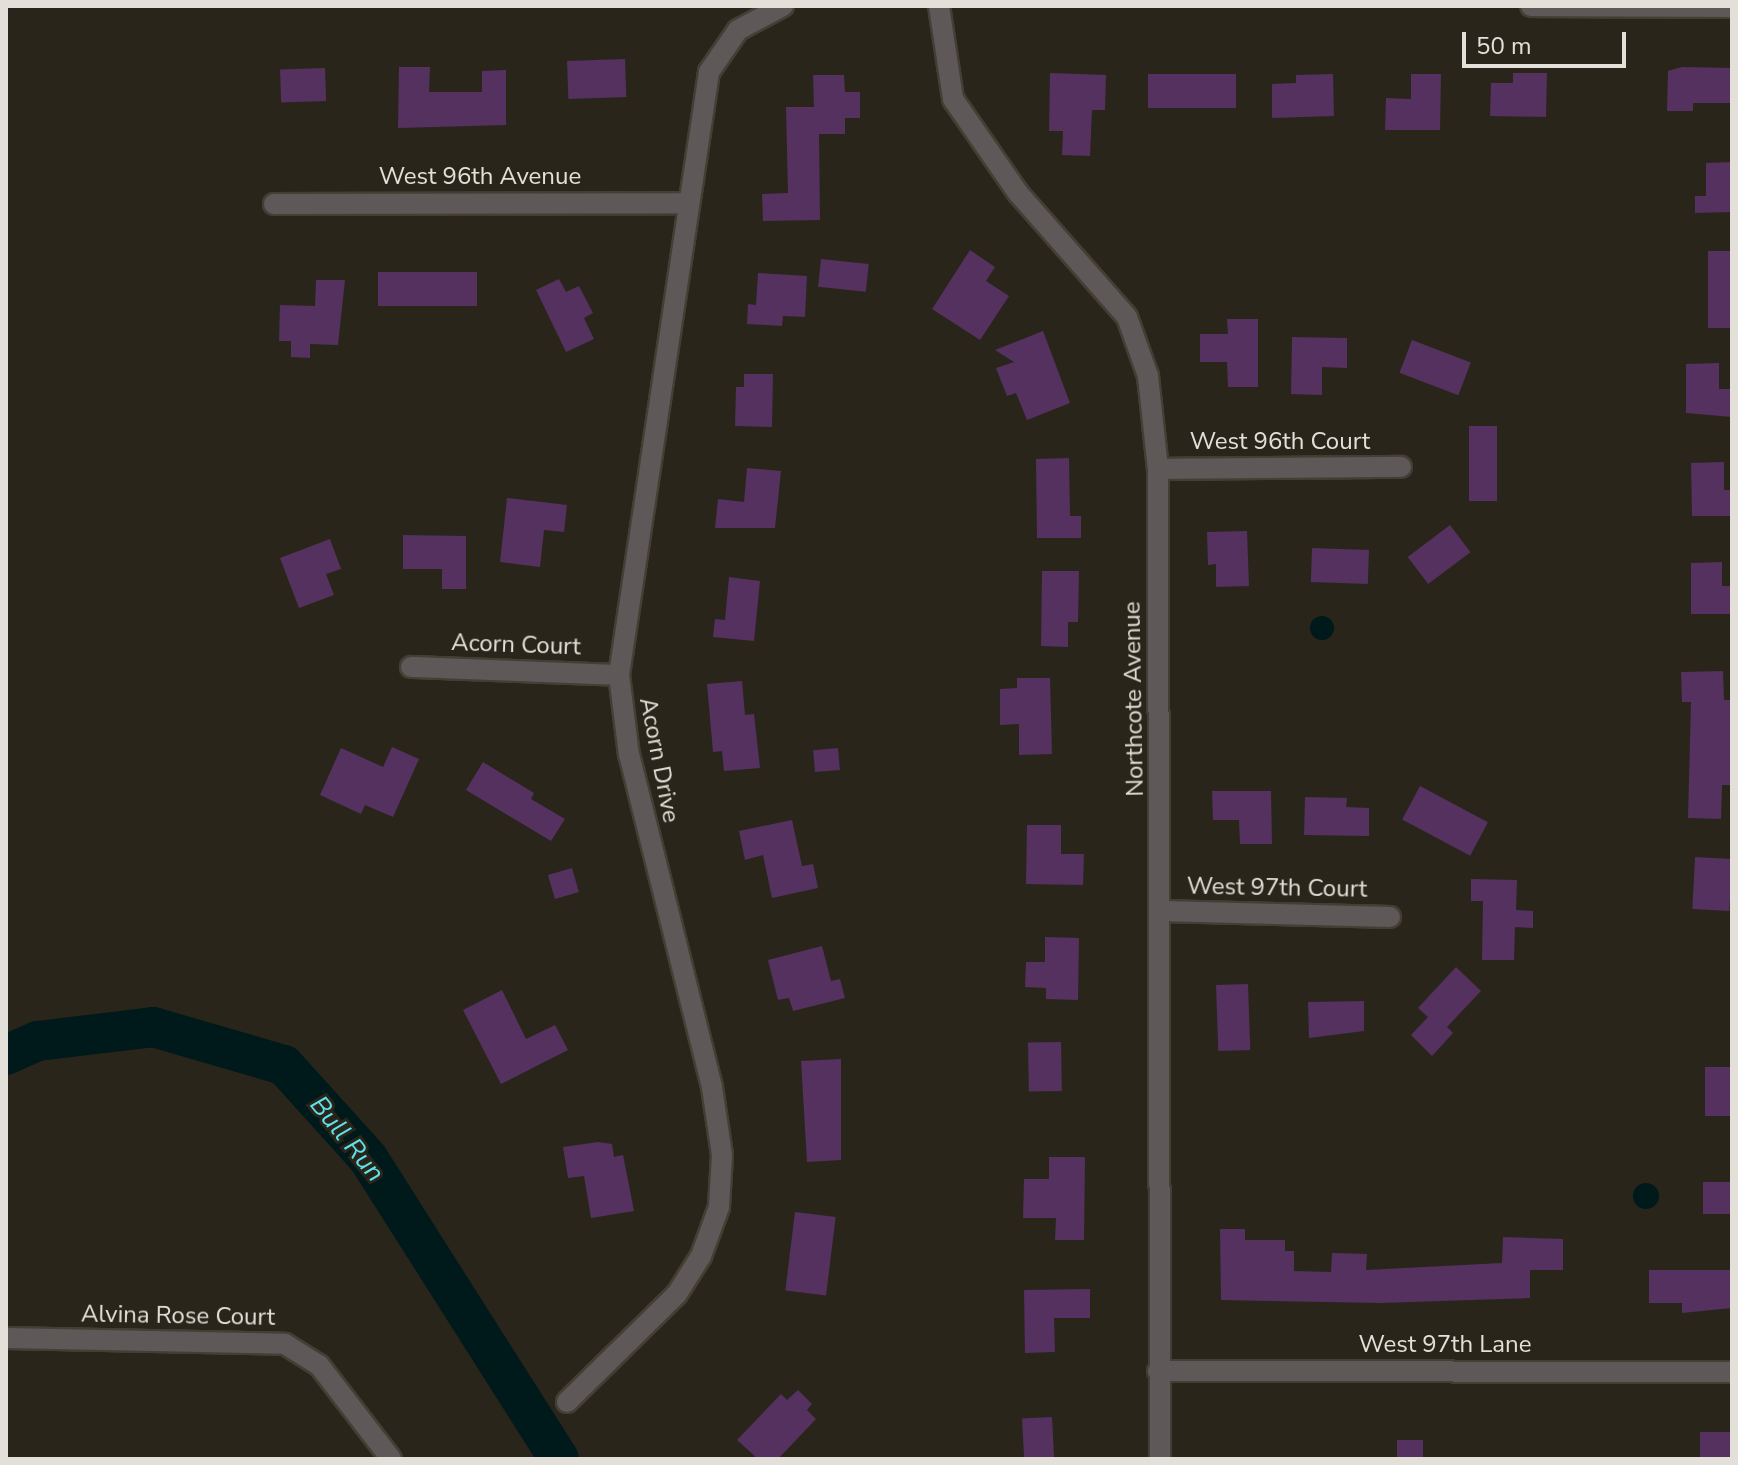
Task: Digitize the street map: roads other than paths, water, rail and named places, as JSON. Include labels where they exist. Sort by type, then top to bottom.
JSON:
[{"type":"street","name":"Acorn Drive","points":[[567,1402],[658,1315],[690,1276],[710,1233],[722,1181],[712,1087],[629,755],[619,675],[687,203],[709,72],[738,30],[783,6]]},
{"type":"street","name":"Northcote Avenue","points":[[939,6],[953,99],[1018,193],[1127,317],[1148,376],[1158,469],[1162,911],[1160,1459]]},
{"type":"street","points":[[1531,6],[1732,7]]},
{"type":"street","name":"West 96th Avenue","points":[[274,204],[687,203]]},
{"type":"street","name":"West 96th Court","points":[[1158,469],[1401,467]]},
{"type":"street","name":"Acorn Court","points":[[411,667],[619,675]]},
{"type":"street","name":"West 97th Court","points":[[1162,911],[1390,917]]},
{"type":"street","name":"Alvina Rose Court","points":[[6,1338],[285,1344],[319,1365],[391,1459]]},
{"type":"street","name":"West 97th Lane","points":[[1158,1371],[1732,1372]]},
{"type":"water","points":[[1322,616],[1333,623],[1334,628],[1327,639],[1322,640],[1311,633],[1310,628],[1317,617]]},
{"type":"water","points":[[1646,1183],[1655,1187],[1659,1196],[1655,1205],[1646,1209],[1637,1205],[1633,1196],[1637,1187]]},
{"type":"waterway","name":"Bull Run","points":[[6,1055],[38,1041],[153,1027],[284,1065],[368,1158],[559,1459]]}]
